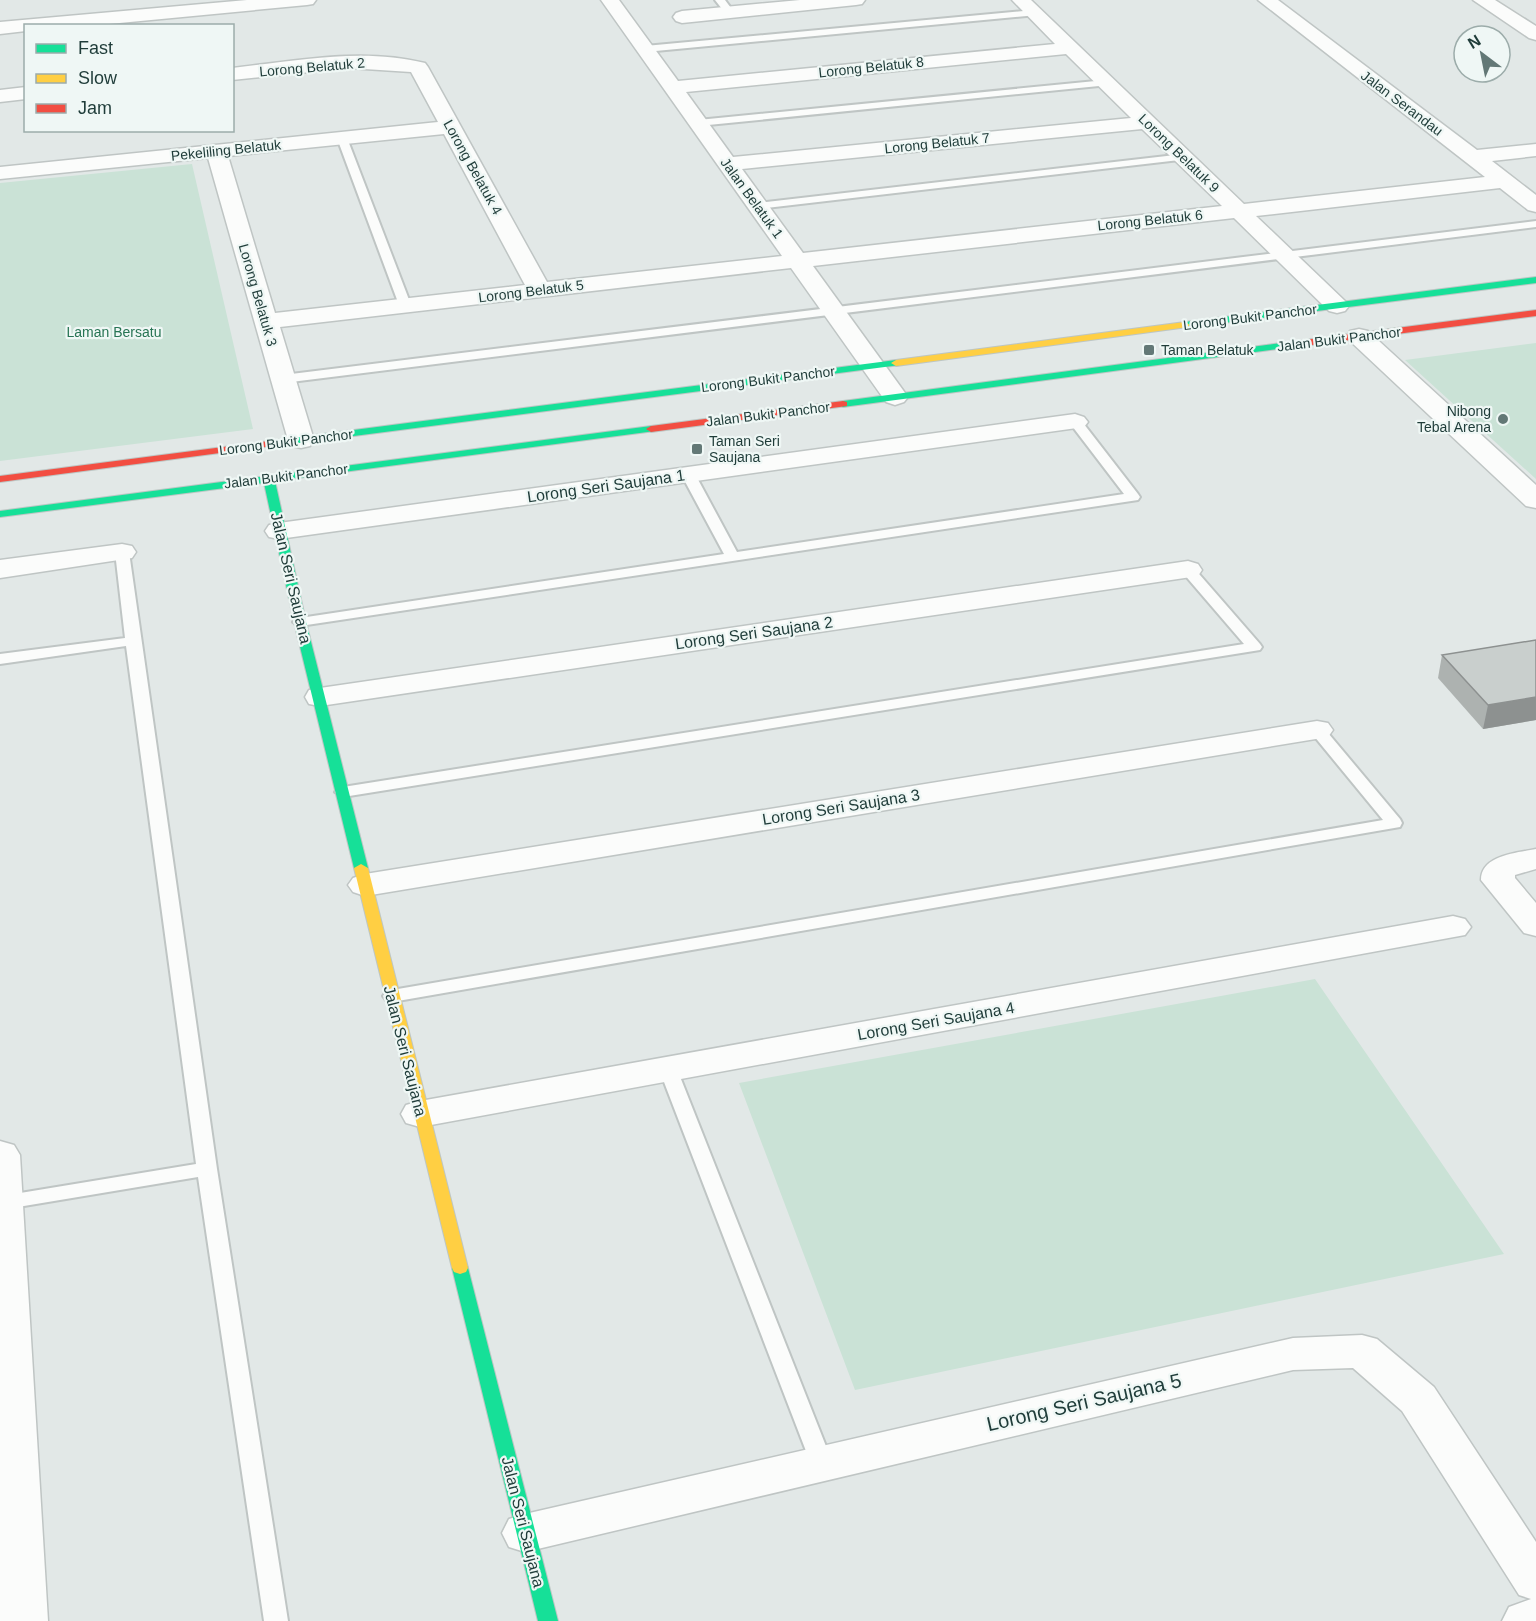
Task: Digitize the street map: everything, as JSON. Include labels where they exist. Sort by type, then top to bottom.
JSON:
[{"type":"street","points":[[34,24],[307,0]]},
{"type":"street","name":"Jalan Belatuk 1","points":[[610,0],[895,397]]},
{"type":"street","points":[[682,17],[725,6],[856,0]]},
{"type":"street","name":"Jalan Serandau","points":[[1267,0],[1536,205]]},
{"type":"street","points":[[1482,0],[1536,34]]},
{"type":"street","name":"Lorong Belatuk 9","points":[[1027,7],[1337,306]]},
{"type":"street","points":[[0,27],[24,25]]},
{"type":"street","name":"Lorong Belatuk 8","points":[[672,87],[1070,48]]},
{"type":"street","name":"Lorong Belatuk 2","points":[[234,74],[362,62],[392,62]]},
{"type":"street","name":"Lorong Belatuk 4","points":[[392,62],[418,68],[540,290]]},
{"type":"street","points":[[0,96],[24,93]]},
{"type":"street","name":"Lorong Belatuk 7","points":[[728,164],[1147,122]]},
{"type":"street","name":"Pekeliling Belatuk","points":[[0,173],[451,127]]},
{"type":"street","points":[[1473,157],[1536,150]]},
{"type":"street","name":"Lorong Belatuk 3","points":[[216,151],[301,440]]},
{"type":"street","name":"Lorong Belatuk 6","points":[[797,260],[1504,181]]},
{"type":"street","name":"Lorong Belatuk 5","points":[[266,321],[797,260]]},
{"type":"street","name":"Lorong Bukit Panchor","points":[[0,479],[1536,280]]},
{"type":"street","name":"Jalan Bukit Panchor","points":[[0,514],[1536,313]]},
{"type":"street","points":[[1359,336],[1536,500]]},
{"type":"street","name":"Lorong Seri Saujana 1","points":[[279,531],[1075,422]]},
{"type":"street","name":"Jalan Seri Saujana","points":[[269,479],[300,622],[420,1114],[548,1621]]},
{"type":"street","points":[[0,569],[122,552]]},
{"type":"street","name":"Lorong Seri Saujana 2","points":[[320,697],[1188,570]]},
{"type":"street","name":"Lorong Seri Saujana 3","points":[[365,885],[1317,730]]},
{"type":"street","points":[[1526,861],[1504,867],[1498,874],[1498,880],[1536,925]]},
{"type":"street","name":"Lorong Seri Saujana 4","points":[[420,1114],[1453,927]]},
{"type":"street","points":[[0,1155],[24,1621]]},
{"type":"street","name":"Lorong Seri Saujana 5","points":[[525,1533],[1293,1354],[1362,1351],[1418,1400],[1536,1581]]},
{"type":"street","points":[[1526,1621],[1536,1618]]},
{"type":"lane","points":[[645,49],[1027,7]]},
{"type":"lane","points":[[698,123],[1106,83]]},
{"type":"lane","points":[[342,138],[405,305]]},
{"type":"lane","points":[[758,206],[1184,158]]},
{"type":"lane","points":[[283,379],[1536,224]]},
{"type":"lane","points":[[300,622],[1133,497],[1075,422]]},
{"type":"lane","points":[[688,474],[732,556]]},
{"type":"lane","points":[[122,552],[207,1170],[276,1621]]},
{"type":"lane","points":[[342,792],[1255,647],[1188,570]]},
{"type":"lane","points":[[0,659],[133,641]]},
{"type":"lane","points":[[392,996],[1394,823],[1317,730]]},
{"type":"lane","points":[[668,1069],[822,1464]]},
{"type":"lane","points":[[2,1203],[207,1170]]},
{"type":"green space","name":"Laman Bersatu","points":[[192,164],[253,429],[0,461],[0,183]]},
{"type":"green space","name":"Nibong Tebal Arena","points":[[1536,343],[1536,479],[1405,360]]},
{"type":"green space","points":[[1315,979],[1504,1254],[855,1390],[739,1083]]},
{"type":"building","points":[[1536,640],[1536,697],[1488,705],[1442,655]]},
{"type":"traffic: fast","points":[[1185,325],[1536,280]]},
{"type":"traffic: fast","points":[[843,404],[1304,343]]},
{"type":"traffic: fast","points":[[292,441],[896,363]]},
{"type":"traffic: fast","points":[[0,514],[651,429]]},
{"type":"traffic: fast","points":[[269,479],[300,622],[361,868]]},
{"type":"traffic: fast","points":[[460,1268],[548,1621]]},
{"type":"traffic: slow","points":[[896,363],[1185,325]]},
{"type":"traffic: slow","points":[[361,868],[460,1268]]},
{"type":"traffic: jam","points":[[1304,343],[1536,313]]},
{"type":"traffic: jam","points":[[651,429],[843,404]]},
{"type":"traffic: jam","points":[[0,479],[292,441]]},
{"type":"place","name":"Taman Belatuk","points":[[1149,350]]},
{"type":"place","name":"Nibong Tebal Arena","points":[[1503,419]]},
{"type":"place","name":"Taman Seri Saujana","points":[[697,449]]}]
